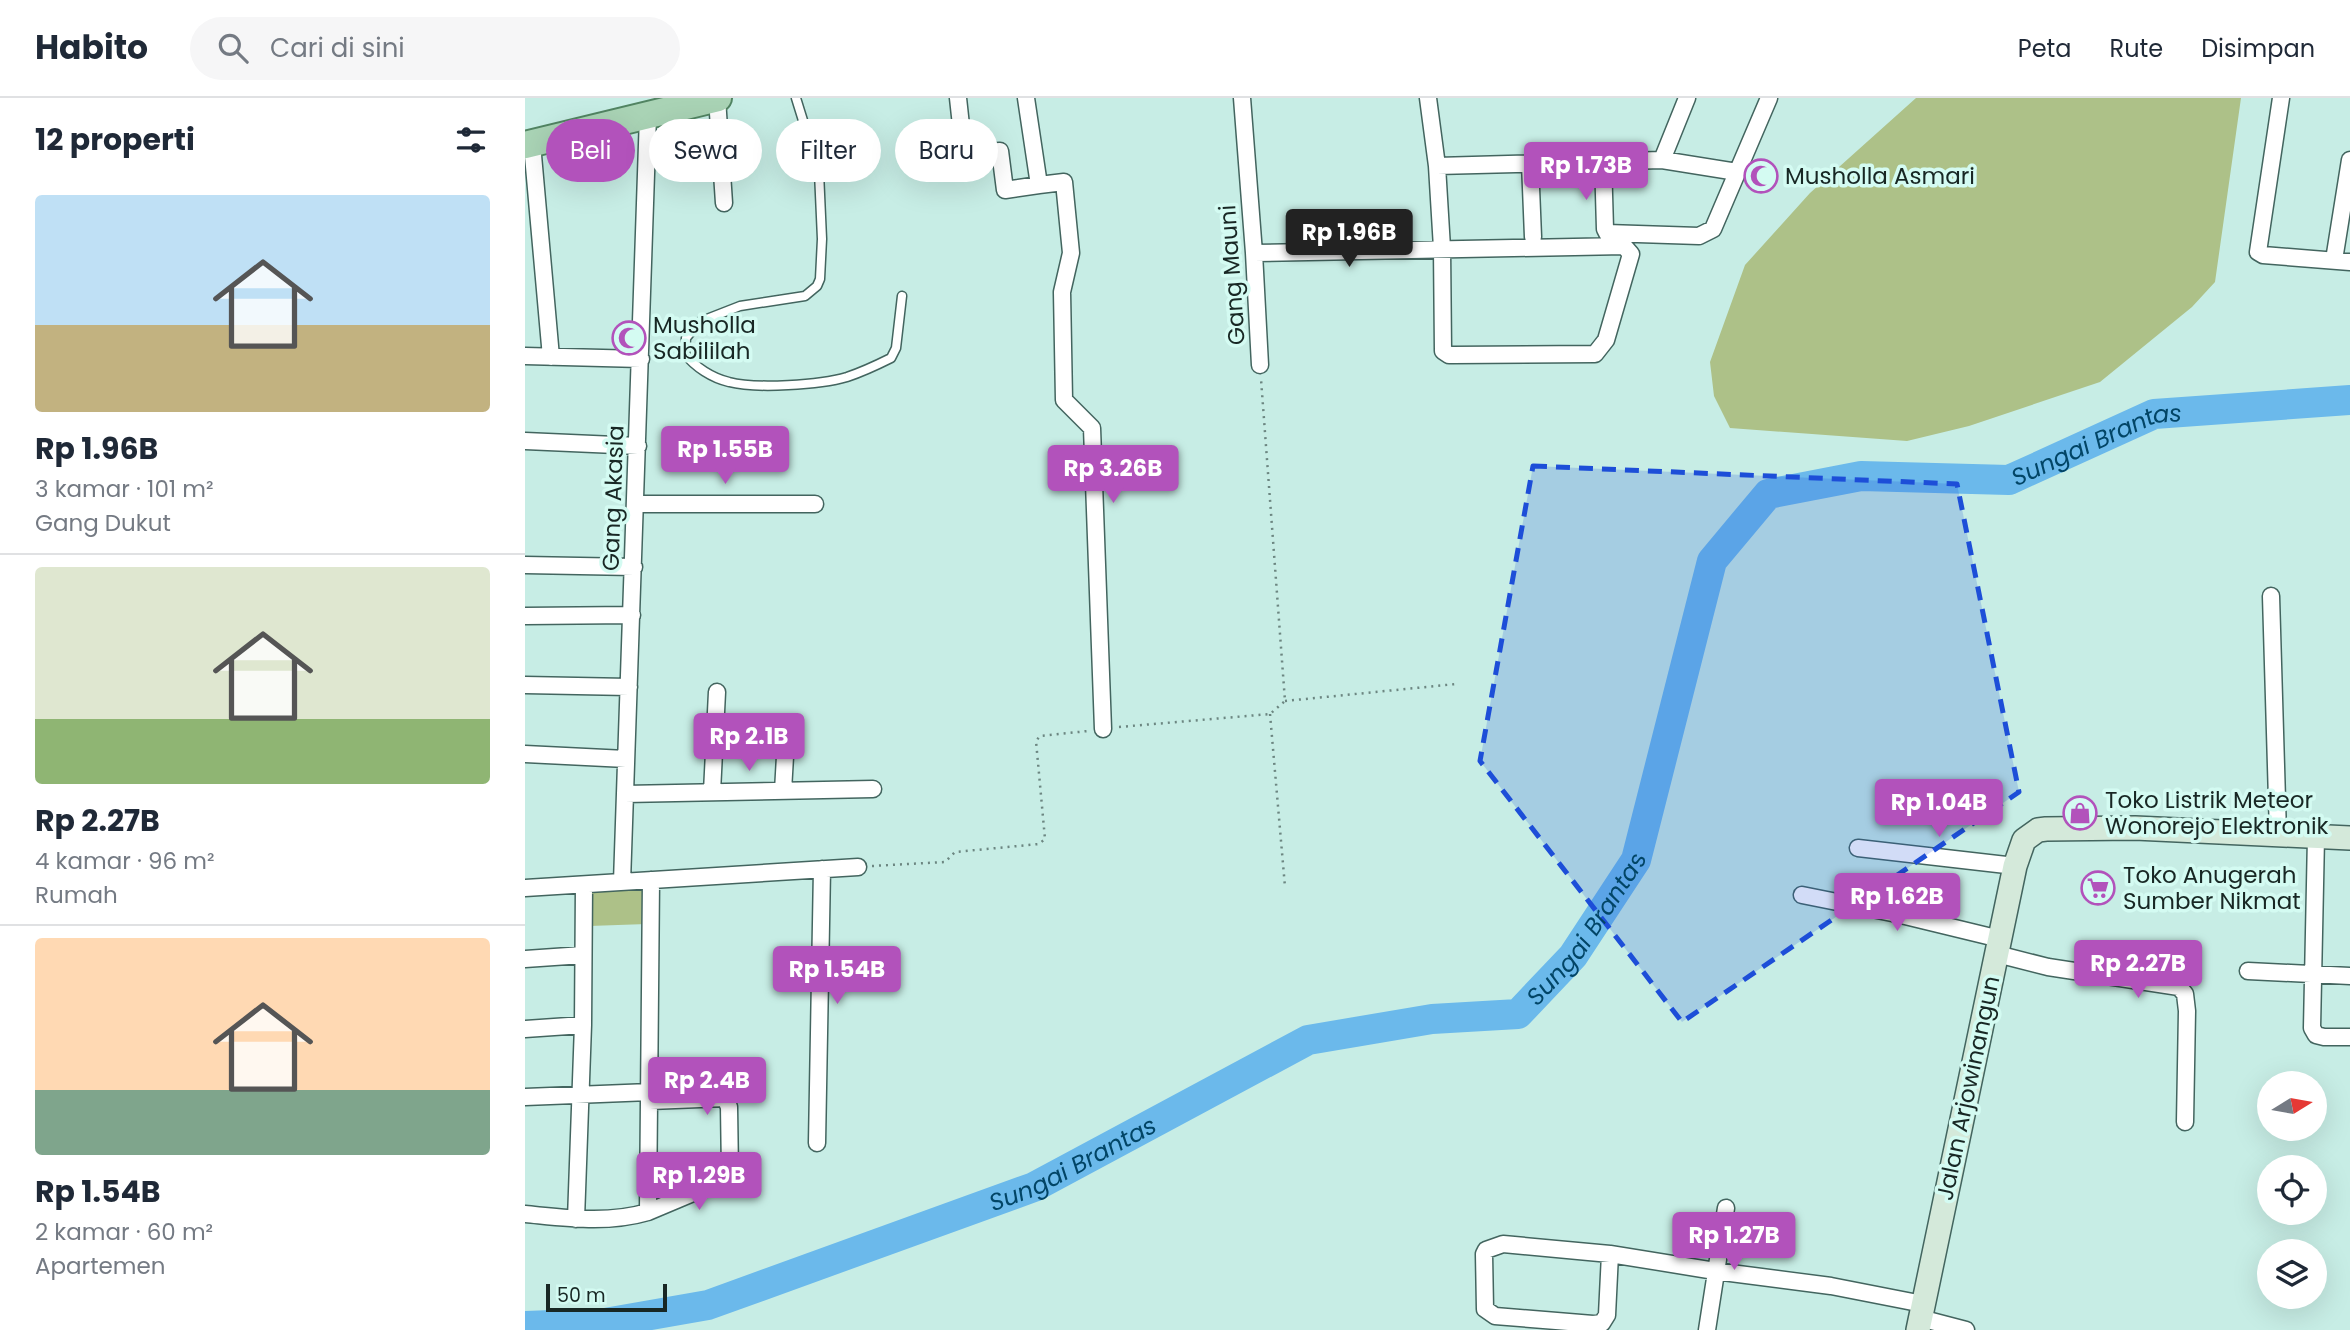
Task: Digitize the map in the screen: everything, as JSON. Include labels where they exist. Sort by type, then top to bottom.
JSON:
[{"type":"main road","points":[[528,145],[648,115],[690,101],[717,98]]},
{"type":"main road","name":"Jalan Arjowinangun","points":[[1920,1317],[2015,866],[2024,840],[2046,828],[2135,828],[2350,838]]},
{"type":"street","points":[[717,98],[724,203]]},
{"type":"street","points":[[958,98],[964,153],[1000,151],[1005,190],[1064,182],[1071,253],[1062,292],[1064,400],[1092,428],[1103,729]]},
{"type":"street","points":[[1025,98],[1039,185]]},
{"type":"street","name":"Gang Mauni","points":[[1242,98],[1260,366]]},
{"type":"street","points":[[1254,253],[1442,248],[1623,246],[1631,254],[1607,340],[1595,354],[1449,355],[1443,351],[1442,248],[1437,166],[1428,98]]},
{"type":"street","points":[[1662,160],[1687,98]]},
{"type":"street","points":[[1603,160],[1605,229],[1612,234],[1706,234],[1713,229],[1769,98]]},
{"type":"street","points":[[2281,98],[2257,252],[2263,255],[2342,261],[2350,160]]},
{"type":"street","name":"Gang Akasia","points":[[622,882],[648,115]]},
{"type":"street","points":[[528,145],[551,357]]},
{"type":"street","points":[[1437,166],[1662,160],[1737,172]]},
{"type":"street","points":[[1530,163],[1534,237]]},
{"type":"street","points":[[525,356],[641,359]]},
{"type":"street","points":[[525,441],[638,446]]},
{"type":"street","points":[[636,504],[815,504]]},
{"type":"street","points":[[525,565],[633,567]]},
{"type":"street","points":[[2271,597],[2278,834]]},
{"type":"street","points":[[525,617],[632,615]]},
{"type":"street","points":[[525,685],[629,687]]},
{"type":"street","points":[[712,792],[717,692]]},
{"type":"street","points":[[783,791],[786,739]]},
{"type":"street","points":[[525,754],[627,759]]},
{"type":"street","points":[[625,794],[873,789]]},
{"type":"street","points":[[2316,837],[2312,1028],[2323,1037],[2350,1037]]},
{"type":"street","points":[[1859,848],[2015,866]]},
{"type":"street","points":[[525,888],[858,867]]},
{"type":"street","points":[[817,1143],[822,869]]},
{"type":"street","points":[[648,1212],[652,880]]},
{"type":"street","points":[[576,1219],[583,1026],[584,885]]},
{"type":"street","points":[[1802,895],[1897,914],[1999,947],[2048,967],[2179,987],[2185,994],[2187,1011],[2185,1122]]},
{"type":"street","points":[[525,959],[583,955]]},
{"type":"street","points":[[2248,971],[2350,975]]},
{"type":"street","points":[[525,1029],[583,1026]]},
{"type":"street","points":[[525,1097],[580,1094],[725,1098],[729,1107],[730,1172],[724,1180],[648,1212],[616,1219],[576,1219],[525,1214]]},
{"type":"street","points":[[1707,1330],[1726,1208]]},
{"type":"street","points":[[1610,1254],[1607,1315],[1602,1323],[1496,1316],[1485,1309],[1484,1254],[1490,1248],[1503,1244],[1610,1254],[1831,1286],[1966,1330]]},
{"type":"lane","points":[[796,98],[819,172],[822,239],[820,279],[817,286],[805,296],[740,306],[699,322],[686,338],[685,354],[694,365],[729,382],[774,386],[816,384],[846,377],[891,358],[896,348],[902,296]]},
{"type":"path","points":[[1260,366],[1285,701]]},
{"type":"path","points":[[858,867],[945,862],[955,852],[1039,844],[1045,839],[1036,741],[1040,736],[1270,714],[1285,701],[1456,684]]},
{"type":"path","points":[[1270,714],[1285,887]]},
{"type":"highlighted area","points":[[1533,466],[1957,484],[2019,792],[1682,1022],[1480,761]]},
{"type":"green space","points":[[1916,98],[2241,98],[2215,282],[2192,307],[2100,382],[1969,426],[1907,441],[1730,428],[1714,396],[1710,362],[1745,265],[1810,193]]},
{"type":"green space","points":[[646,887],[647,924],[589,926],[590,890]]},
{"type":"waterway","name":"Sungai Brantas","points":[[525,1326],[605,1323],[708,1305],[1034,1187],[1308,1040],[1432,1019],[1518,1014],[1573,956],[1636,860],[1712,561],[1768,494],[1861,476],[2009,480],[2154,414],[2350,400]]},
{"type":"place","name":"Musholla Asmari","points":[[1761,176]]},
{"type":"place","name":"Musholla Sabililah","points":[[629,338]]},
{"type":"place","name":"Toko Listrik Meteor Wonorejo Elektronik","points":[[2080,813]]},
{"type":"place","name":"Toko Anugerah Sumber Nikmat","points":[[2098,888]]}]
